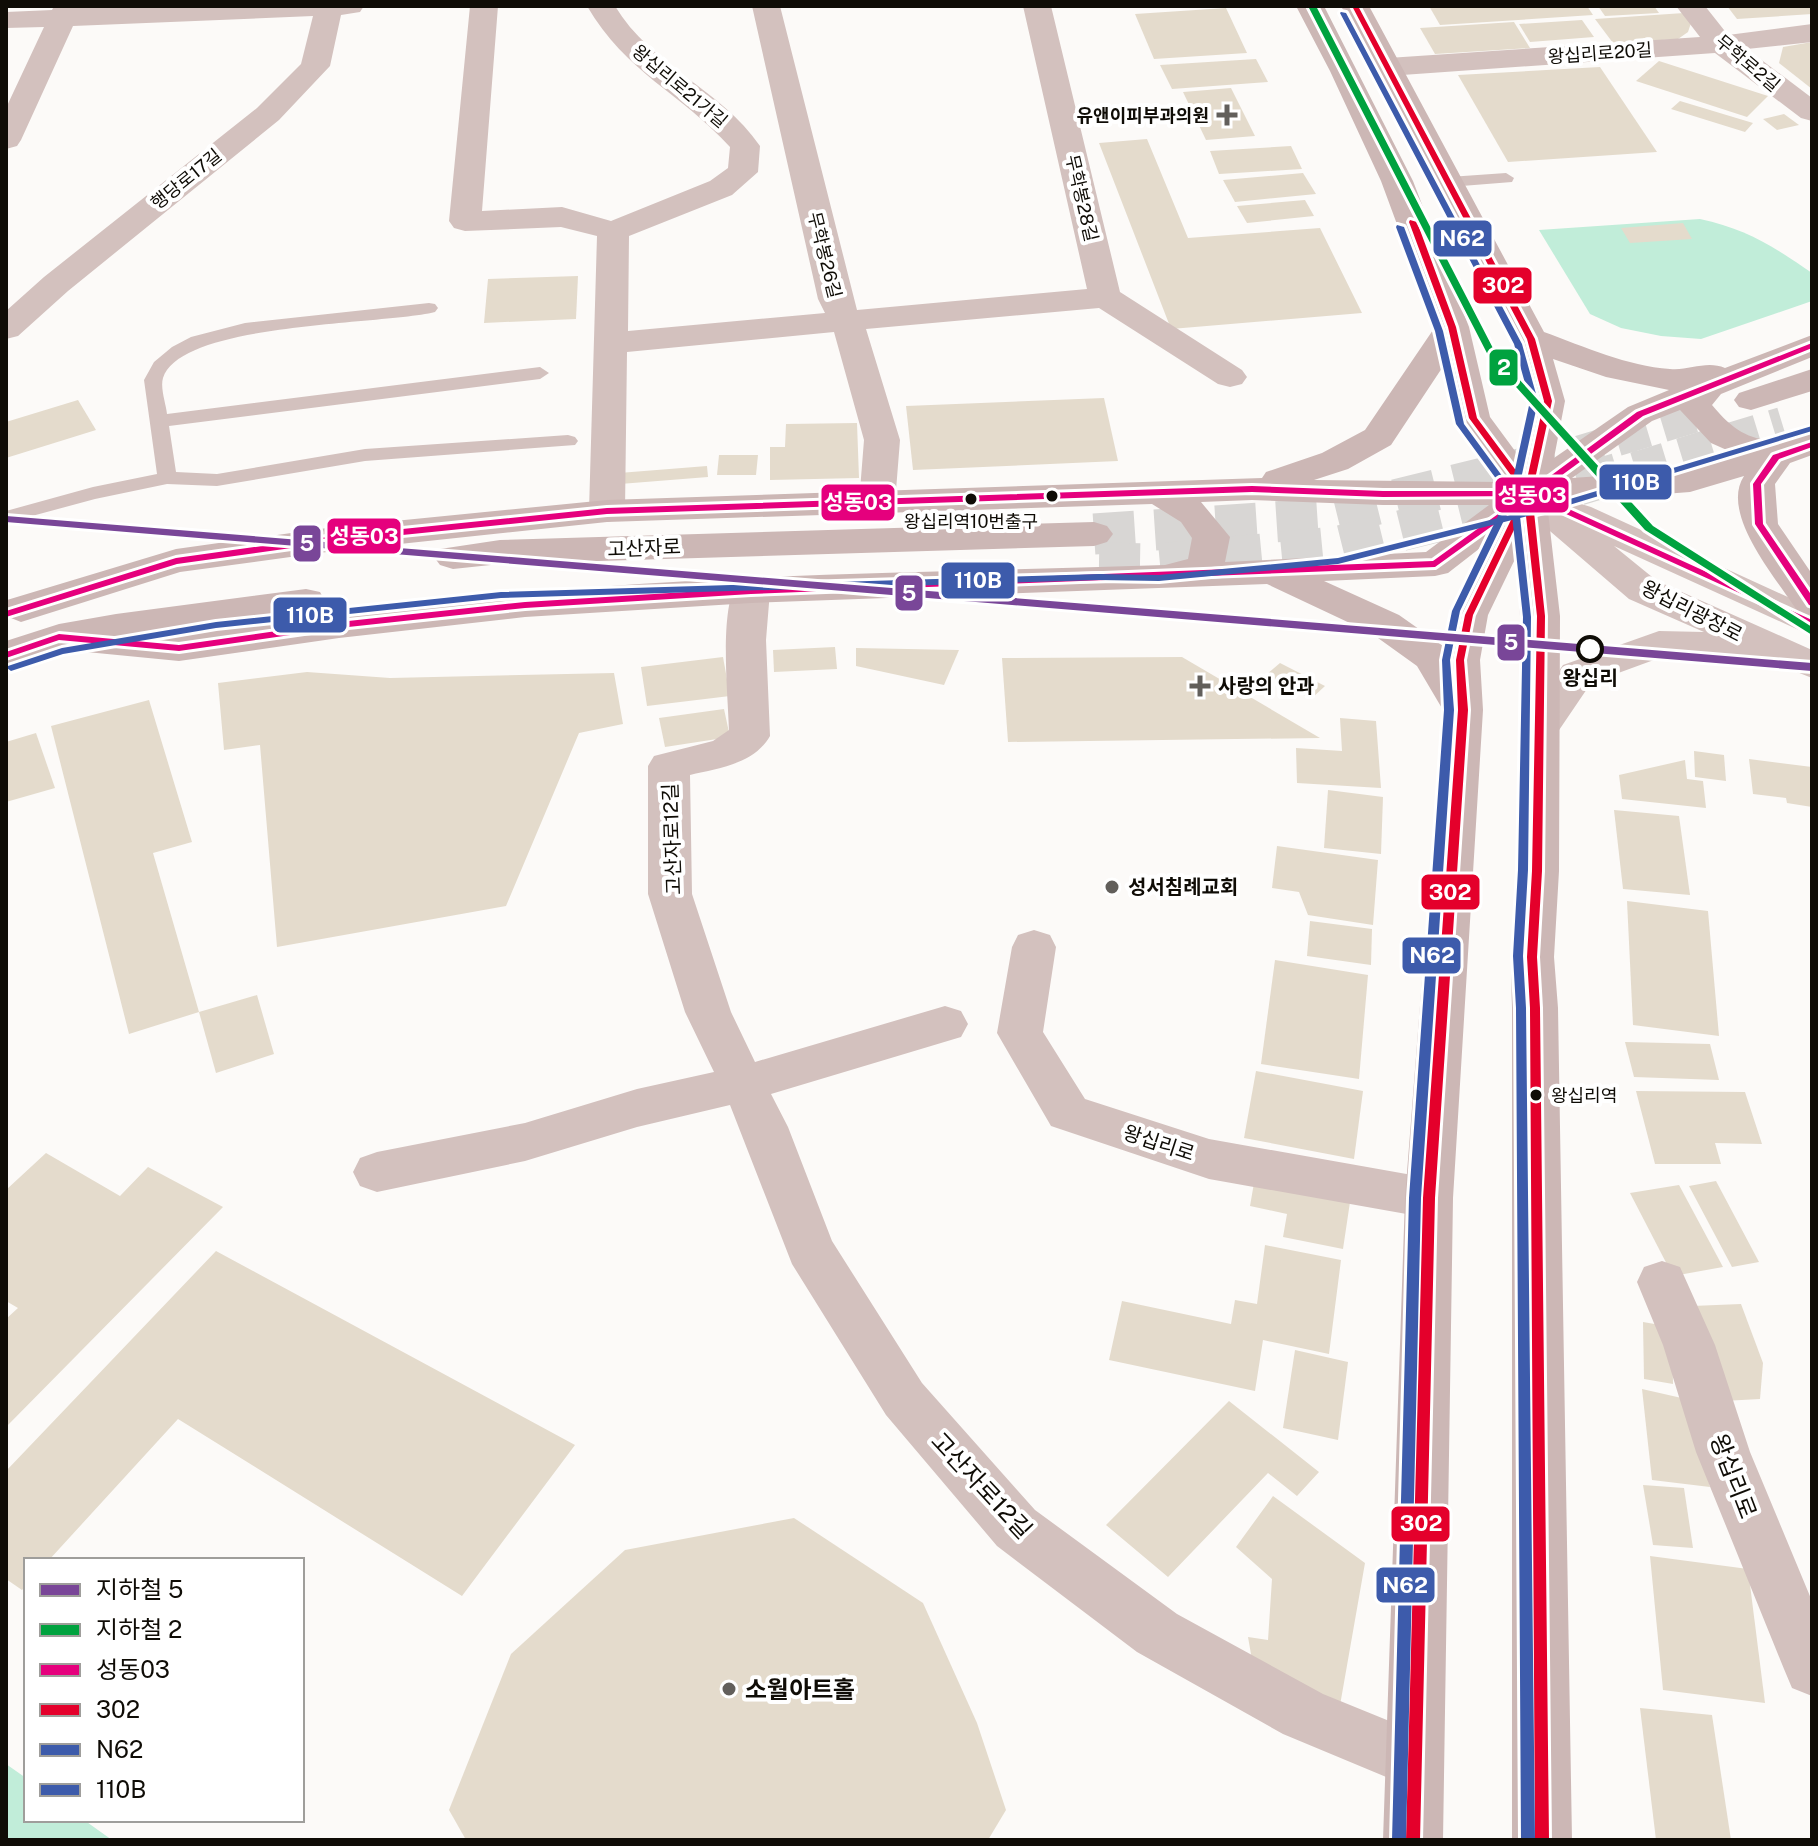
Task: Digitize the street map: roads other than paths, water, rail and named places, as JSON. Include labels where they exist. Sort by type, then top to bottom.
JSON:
[{"type":"main road","points":[[1310,6],[1345,71],[1397,181],[1452,327],[1473,418],[1528,493],[1541,616],[1532,957],[1535,1008],[1542,1840]]},
{"type":"main road","points":[[1355,6],[1531,339],[1548,401],[1528,493],[1469,615],[1460,660],[1463,710],[1429,1198],[1413,1840]]},
{"type":"main road","points":[[1252,489],[1335,461],[1378,437],[1452,327]]},
{"type":"main road","points":[[1531,339],[1618,370],[1672,380],[1750,384],[1812,345]]},
{"type":"main road","points":[[59,637],[179,648],[339,625],[525,605],[751,591],[1435,564],[1640,414],[1710,385],[1812,379]]},
{"type":"main road","points":[[1710,385],[1694,405],[1711,427],[1747,449],[1794,438]]},
{"type":"main road","points":[[14,612],[176,561],[334,539],[607,511],[1252,489],[1383,494],[1528,493],[1690,481],[1794,438]]},
{"type":"main road","points":[[1794,438],[1757,484],[1759,524],[1812,603]]},
{"type":"main road","points":[[1161,493],[1194,514],[1211,537],[1205,567],[1166,577]]},
{"type":"main road","name":"고산자로","points":[[6,655],[59,637],[214,611],[500,581],[1097,548],[500,552],[210,582],[14,612]]},
{"type":"main road","points":[[1268,571],[1385,624],[1431,657],[1463,710]]},
{"type":"street","name":"행당로17길","points":[[6,329],[56,284],[268,114],[315,66],[329,6]]},
{"type":"street","points":[[6,20],[65,13],[350,6]]},
{"type":"street","points":[[484,6],[465,221],[562,217],[613,231],[607,511]]},
{"type":"street","name":"왕십리로21가길","points":[[601,6],[605,16],[647,62],[730,126],[745,146],[743,172],[721,188],[613,231]]},
{"type":"street","name":"무학봉26길","points":[[766,6],[835,299],[845,321],[882,440],[877,503]]},
{"type":"street","name":"무학봉28길","points":[[1037,6],[1105,297]]},
{"type":"street","name":"무학로2길","points":[[1690,6],[1721,44],[1812,112]]},
{"type":"street","points":[[6,140],[65,13]]},
{"type":"street","name":"왕십리로20길","points":[[1388,67],[1721,44],[1812,33]]},
{"type":"street","points":[[611,343],[1105,297],[1230,377]]},
{"type":"street","name":"왕십리광장로","points":[[1528,493],[1812,623]]},
{"type":"street","name":"왕십리광장로","points":[[1528,493],[1643,590],[1812,665]]},
{"type":"street","name":"고산자로12길","points":[[751,591],[746,640],[750,736],[726,752],[669,766],[670,894],[708,1012],[764,1127],[810,1249],[904,1399],[1016,1528],[1157,1633],[1303,1714],[1415,1760]]},
{"type":"street","points":[[1539,729],[1577,674],[1659,644],[1764,646]]},
{"type":"street","name":"왕십리로","points":[[1034,947],[1020,1033],[1068,1113],[1209,1159],[1429,1198]]},
{"type":"street","points":[[377,1172],[525,1142],[637,1108],[743,1084],[945,1024]]},
{"type":"street","name":"왕십리로","points":[[1662,1282],[1689,1345],[1723,1452],[1812,1669]]},
{"type":"lane","points":[[1449,182],[1506,178]]},
{"type":"lane","points":[[167,478],[153,380],[161,366],[198,341],[245,329],[429,308]]},
{"type":"lane","points":[[160,421],[540,373]]},
{"type":"lane","points":[[6,517],[93,493],[167,478],[217,480],[365,455],[568,441]]},
{"type":"tunnel","points":[[1530,467],[1710,412]]},
{"type":"tunnel","points":[[1635,468],[1782,423]]},
{"type":"tunnel","points":[[1099,563],[1158,564],[1335,547],[1549,494],[1642,466]]},
{"type":"tunnel","points":[[1094,534],[1318,519],[1530,467]]},
{"type":"tunnel","points":[[1525,468],[1530,467]]},
{"type":"metro line","name":"2","points":[[1312,6],[1492,355],[1649,528],[1812,632]]},
{"type":"metro line","name":"5","points":[[6,519],[1812,667]]},
{"type":"place","name":"유앤이피부과의원","points":[[1227,115]]},
{"type":"place","name":"왕십리역10번출구","points":[[971,499]]},
{"type":"place","name":"왕십리","points":[[1590,649]]},
{"type":"place","name":"사랑의 안과","points":[[1200,686]]},
{"type":"place","name":"성서침례교회","points":[[1112,887]]},
{"type":"place","name":"왕십리역","points":[[1536,1095]]},
{"type":"place","name":"소월아트홀","points":[[729,1689]]}]
